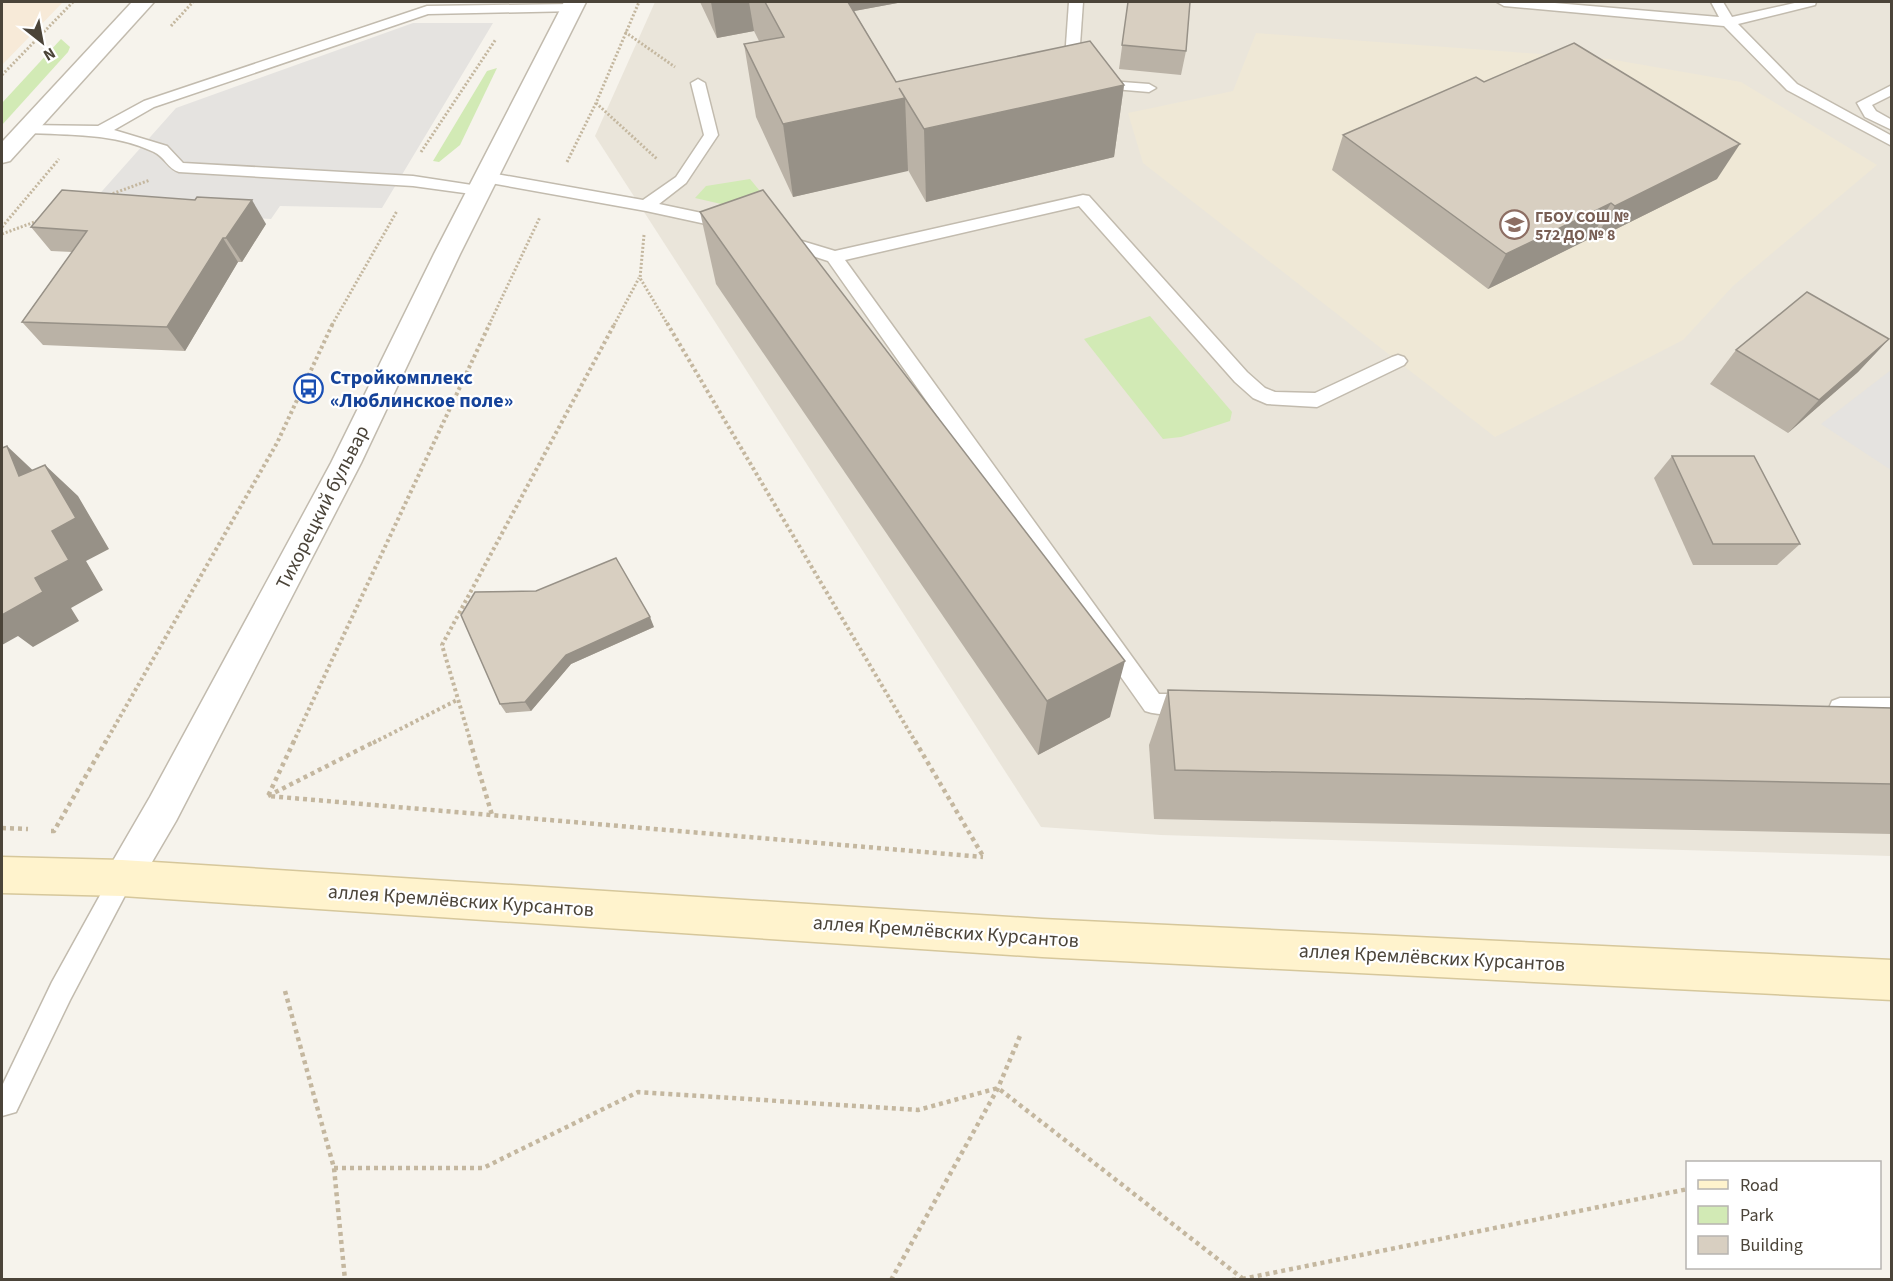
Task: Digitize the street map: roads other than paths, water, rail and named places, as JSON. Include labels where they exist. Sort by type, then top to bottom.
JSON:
[{"type":"main road","name":"аллея Кремлёвских Курсантов","points":[[2,875],[123,878],[1042,938],[1892,980]]},
{"type":"street","points":[[2,156],[143,2]]},
{"type":"street","name":"Тихорецкий бульвар","points":[[123,878],[163,809],[346,463],[482,184],[574,5]]},
{"type":"lane","points":[[1076,2],[1065,83],[1149,88]]},
{"type":"lane","points":[[1504,2],[1728,22],[1810,2]]},
{"type":"lane","points":[[1717,2],[1728,22],[1792,87],[1892,142]]},
{"type":"lane","points":[[101,131],[149,104],[427,10],[574,5]]},
{"type":"lane","points":[[646,206],[681,180],[711,135],[698,83]]},
{"type":"lane","points":[[1892,89],[1864,103],[1870,114],[1892,126]]},
{"type":"lane","points":[[26,129],[101,131],[162,149],[179,167],[553,189],[646,206],[745,228]]},
{"type":"lane","points":[[767,235],[834,257],[1083,200],[1241,377],[1259,393],[1273,399],[1317,400],[1398,361]]},
{"type":"lane","points":[[834,257],[1153,704],[1212,704]]},
{"type":"lane","points":[[1816,707],[1892,708]]},
{"type":"lane","points":[[2,1103],[7,1103],[61,991],[123,878]]},
{"type":"place","name":"ГБОУ СОШ № 572 ДО № 8","points":[[1514,225]]},
{"type":"place","name":"Стройкомплекс «Люблинское поле»","points":[[309,388]]}]
